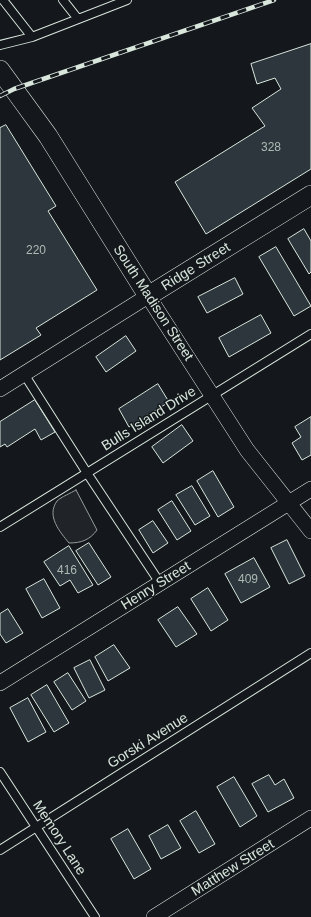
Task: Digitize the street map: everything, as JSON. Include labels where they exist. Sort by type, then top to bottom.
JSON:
[{"type":"street","name":"South Madison Street","points":[[0,70],[48,136],[247,450],[311,531]]},
{"type":"street","name":"Ridge Street","points":[[0,389],[311,195]]},
{"type":"street","name":"Henry Street","points":[[0,683],[311,489]]},
{"type":"street","name":"Matthew Street","points":[[154,917],[311,818]]},
{"type":"lane","points":[[3,0],[32,37]]},
{"type":"lane","points":[[63,0],[78,19]]},
{"type":"lane","points":[[0,45],[32,37],[127,0]]},
{"type":"lane","name":"Bulls Island Drive","points":[[0,527],[311,334]]},
{"type":"lane","points":[[24,374],[160,583]]},
{"type":"lane","name":"Gorski Avenue","points":[[0,850],[311,653]]},
{"type":"lane","name":"Memory Lane","points":[[0,772],[95,917]]},
{"type":"shaded area","points":[[76,490],[97,530],[85,540],[69,543],[58,529],[53,512],[57,501]]},
{"type":"building","points":[[311,44],[311,169],[206,234],[175,182],[265,126],[252,108],[281,89],[275,78],[257,84],[251,64]]},
{"type":"building","points":[[6,125],[56,206],[48,211],[97,290],[36,328],[41,335],[0,360],[0,128]]},
{"type":"building","points":[[304,229],[311,241],[311,272],[309,274],[288,239]]},
{"type":"building","points":[[276,247],[311,306],[294,316],[259,257]]},
{"type":"building","points":[[235,278],[243,294],[207,313],[198,297]]},
{"type":"building","points":[[261,315],[271,333],[229,357],[219,338]]},
{"type":"building","points":[[126,336],[136,351],[106,372],[96,357]]},
{"type":"building","points":[[158,384],[169,402],[129,427],[119,409]]},
{"type":"building","points":[[35,400],[55,432],[41,440],[35,429],[7,447],[5,444],[0,447],[0,422]]},
{"type":"building","points":[[311,417],[311,455],[302,460],[292,443],[301,437],[295,427]]},
{"type":"building","points":[[182,425],[193,441],[163,463],[152,447]]},
{"type":"building","points":[[213,471],[234,507],[218,517],[197,481]]},
{"type":"building","points":[[192,486],[210,516],[195,525],[176,495]]},
{"type":"building","points":[[172,501],[191,531],[177,540],[158,510]]},
{"type":"building","points":[[153,521],[168,543],[153,553],[139,530]]},
{"type":"building","points":[[287,540],[305,576],[289,584],[271,548]]},
{"type":"building","points":[[89,543],[111,577],[98,585],[76,551]]},
{"type":"building","points":[[69,546],[93,585],[78,593],[70,580],[60,586],[44,562]]},
{"type":"building","points":[[254,558],[270,587],[241,603],[225,574]]},
{"type":"building","points":[[44,579],[60,608],[42,618],[26,589]]},
{"type":"building","points":[[208,588],[228,620],[211,631],[191,599]]},
{"type":"building","points":[[178,607],[197,634],[176,647],[158,620]]},
{"type":"building","points":[[8,609],[23,633],[6,643],[0,634],[0,614]]},
{"type":"building","points":[[114,645],[130,668],[108,681],[95,657]]},
{"type":"building","points":[[90,660],[105,690],[89,698],[74,668]]},
{"type":"building","points":[[68,673],[86,701],[72,710],[54,682]]},
{"type":"building","points":[[47,685],[69,723],[54,732],[31,695]]},
{"type":"building","points":[[28,698],[46,732],[28,742],[10,708]]},
{"type":"building","points":[[269,775],[275,785],[284,779],[294,798],[268,812],[252,784]]},
{"type":"building","points":[[234,777],[257,816],[240,827],[217,787]]},
{"type":"building","points":[[196,811],[215,844],[199,853],[180,821]]},
{"type":"building","points":[[168,825],[181,848],[161,859],[149,836]]},
{"type":"building","points":[[128,829],[151,869],[134,879],[111,839]]},
{"type":"railway","points":[[0,96],[14,89],[274,0]]}]
